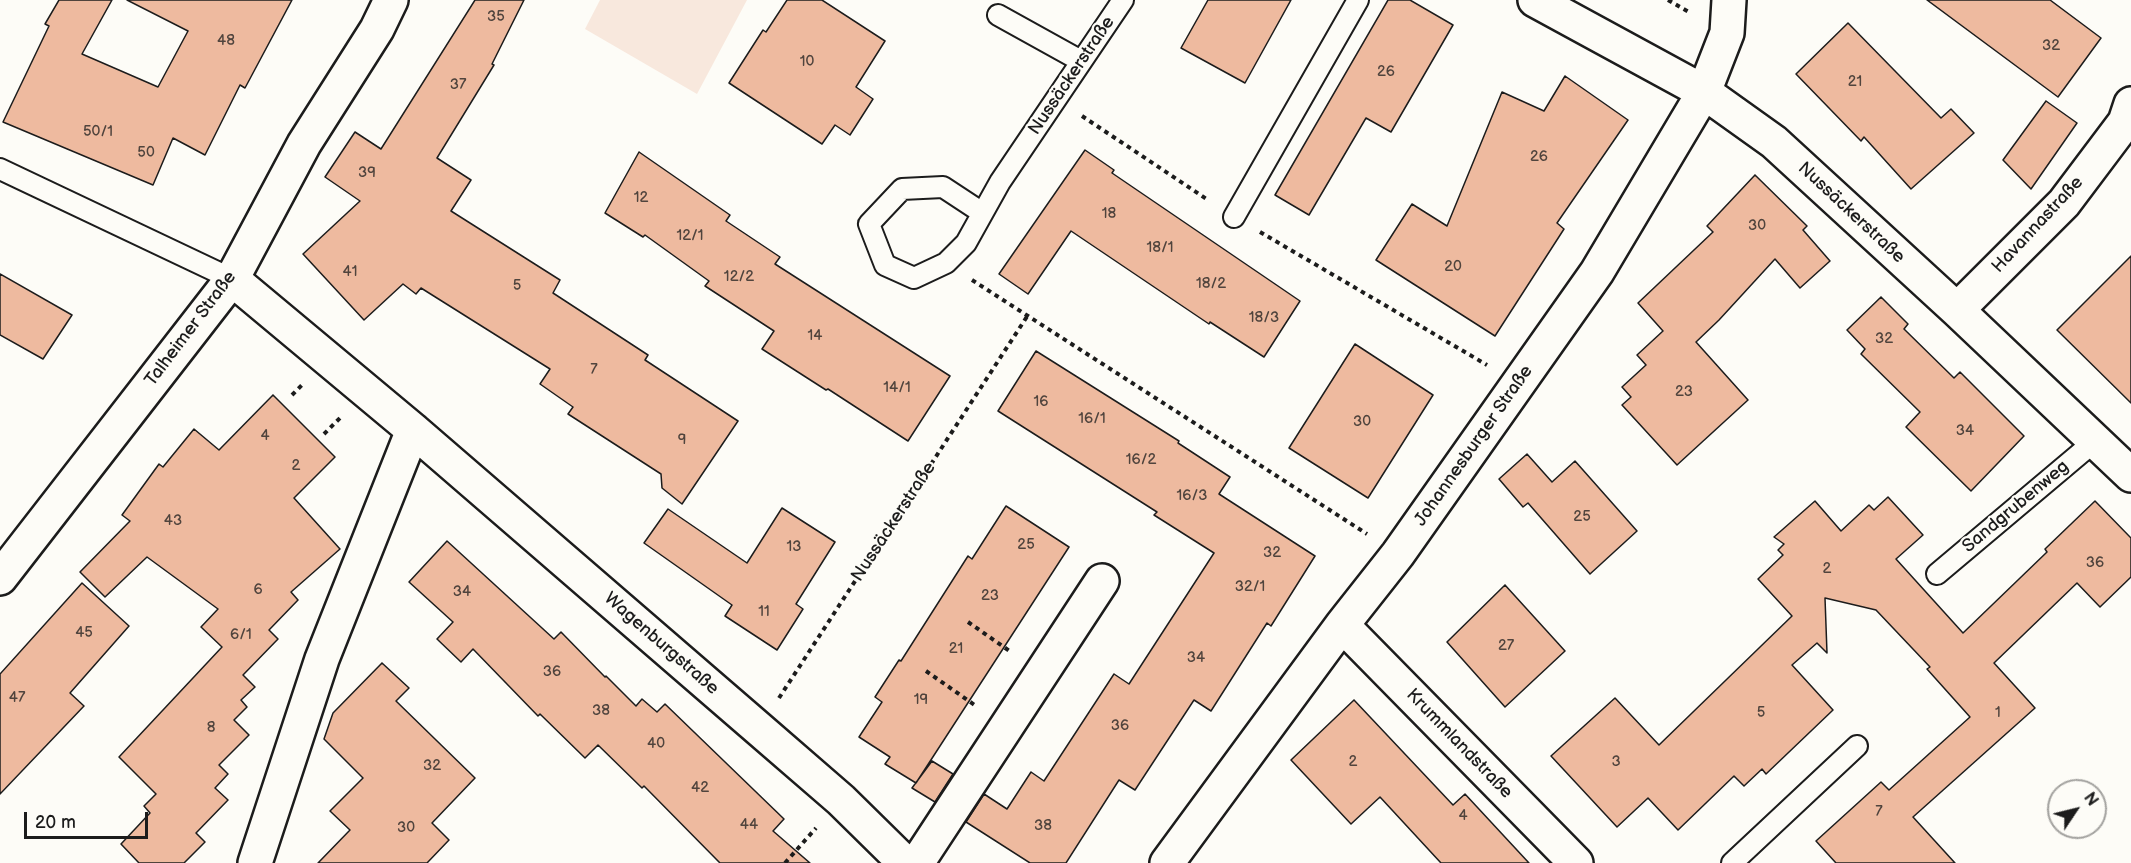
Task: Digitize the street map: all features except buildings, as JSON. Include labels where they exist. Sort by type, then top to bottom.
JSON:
[{"type":"street","name":"Talheimer Straße","points":[[0,578],[232,279],[304,144],[377,29],[391,0]]},
{"type":"street","name":"Nussäckerstraße","points":[[1535,0],[1704,92],[1774,142],[1957,310],[2131,475]]},
{"type":"street","name":"Johannesburger Straße","points":[[1167,863],[1342,625],[1398,554],[1597,272],[1704,92],[1727,33],[1729,0]]},
{"type":"street","name":"Havannastraße","points":[[1957,310],[2064,203],[2125,122],[2131,104]]},
{"type":"street","name":"Wagenburgstraße","points":[[232,279],[413,430],[841,800],[905,863]]},
{"type":"street","points":[[255,863],[322,659],[413,430]]},
{"type":"street","points":[[917,863],[1102,581]]},
{"type":"street","name":"Krummlandstraße","points":[[1342,625],[1576,863]]},
{"type":"lane","name":"Nussäckerstraße","points":[[981,212],[943,187],[902,189],[869,224],[885,265],[914,278],[946,263],[966,243],[981,212],[1000,182],[1123,0]]},
{"type":"lane","points":[[1234,217],[1358,0]]},
{"type":"lane","points":[[998,15],[1082,61]]},
{"type":"lane","points":[[0,169],[232,279]]},
{"type":"lane","name":"Sandgrubenweg","points":[[1937,574],[2095,441]]},
{"type":"lane","points":[[1732,863],[1857,746]]},
{"type":"path","points":[[1056,99],[1234,217],[1518,383]]},
{"type":"path","points":[[946,263],[1398,554]]},
{"type":"path","name":"Nussäckerstraße","points":[[759,729],[1028,315]]},
{"type":"path","points":[[968,622],[1042,672]]},
{"type":"path","points":[[926,671],[1006,727]]},
{"type":"path","points":[[785,863],[841,800]]},
{"type":"shaded area","points":[[600,0],[747,0],[697,94],[585,29]]}]
